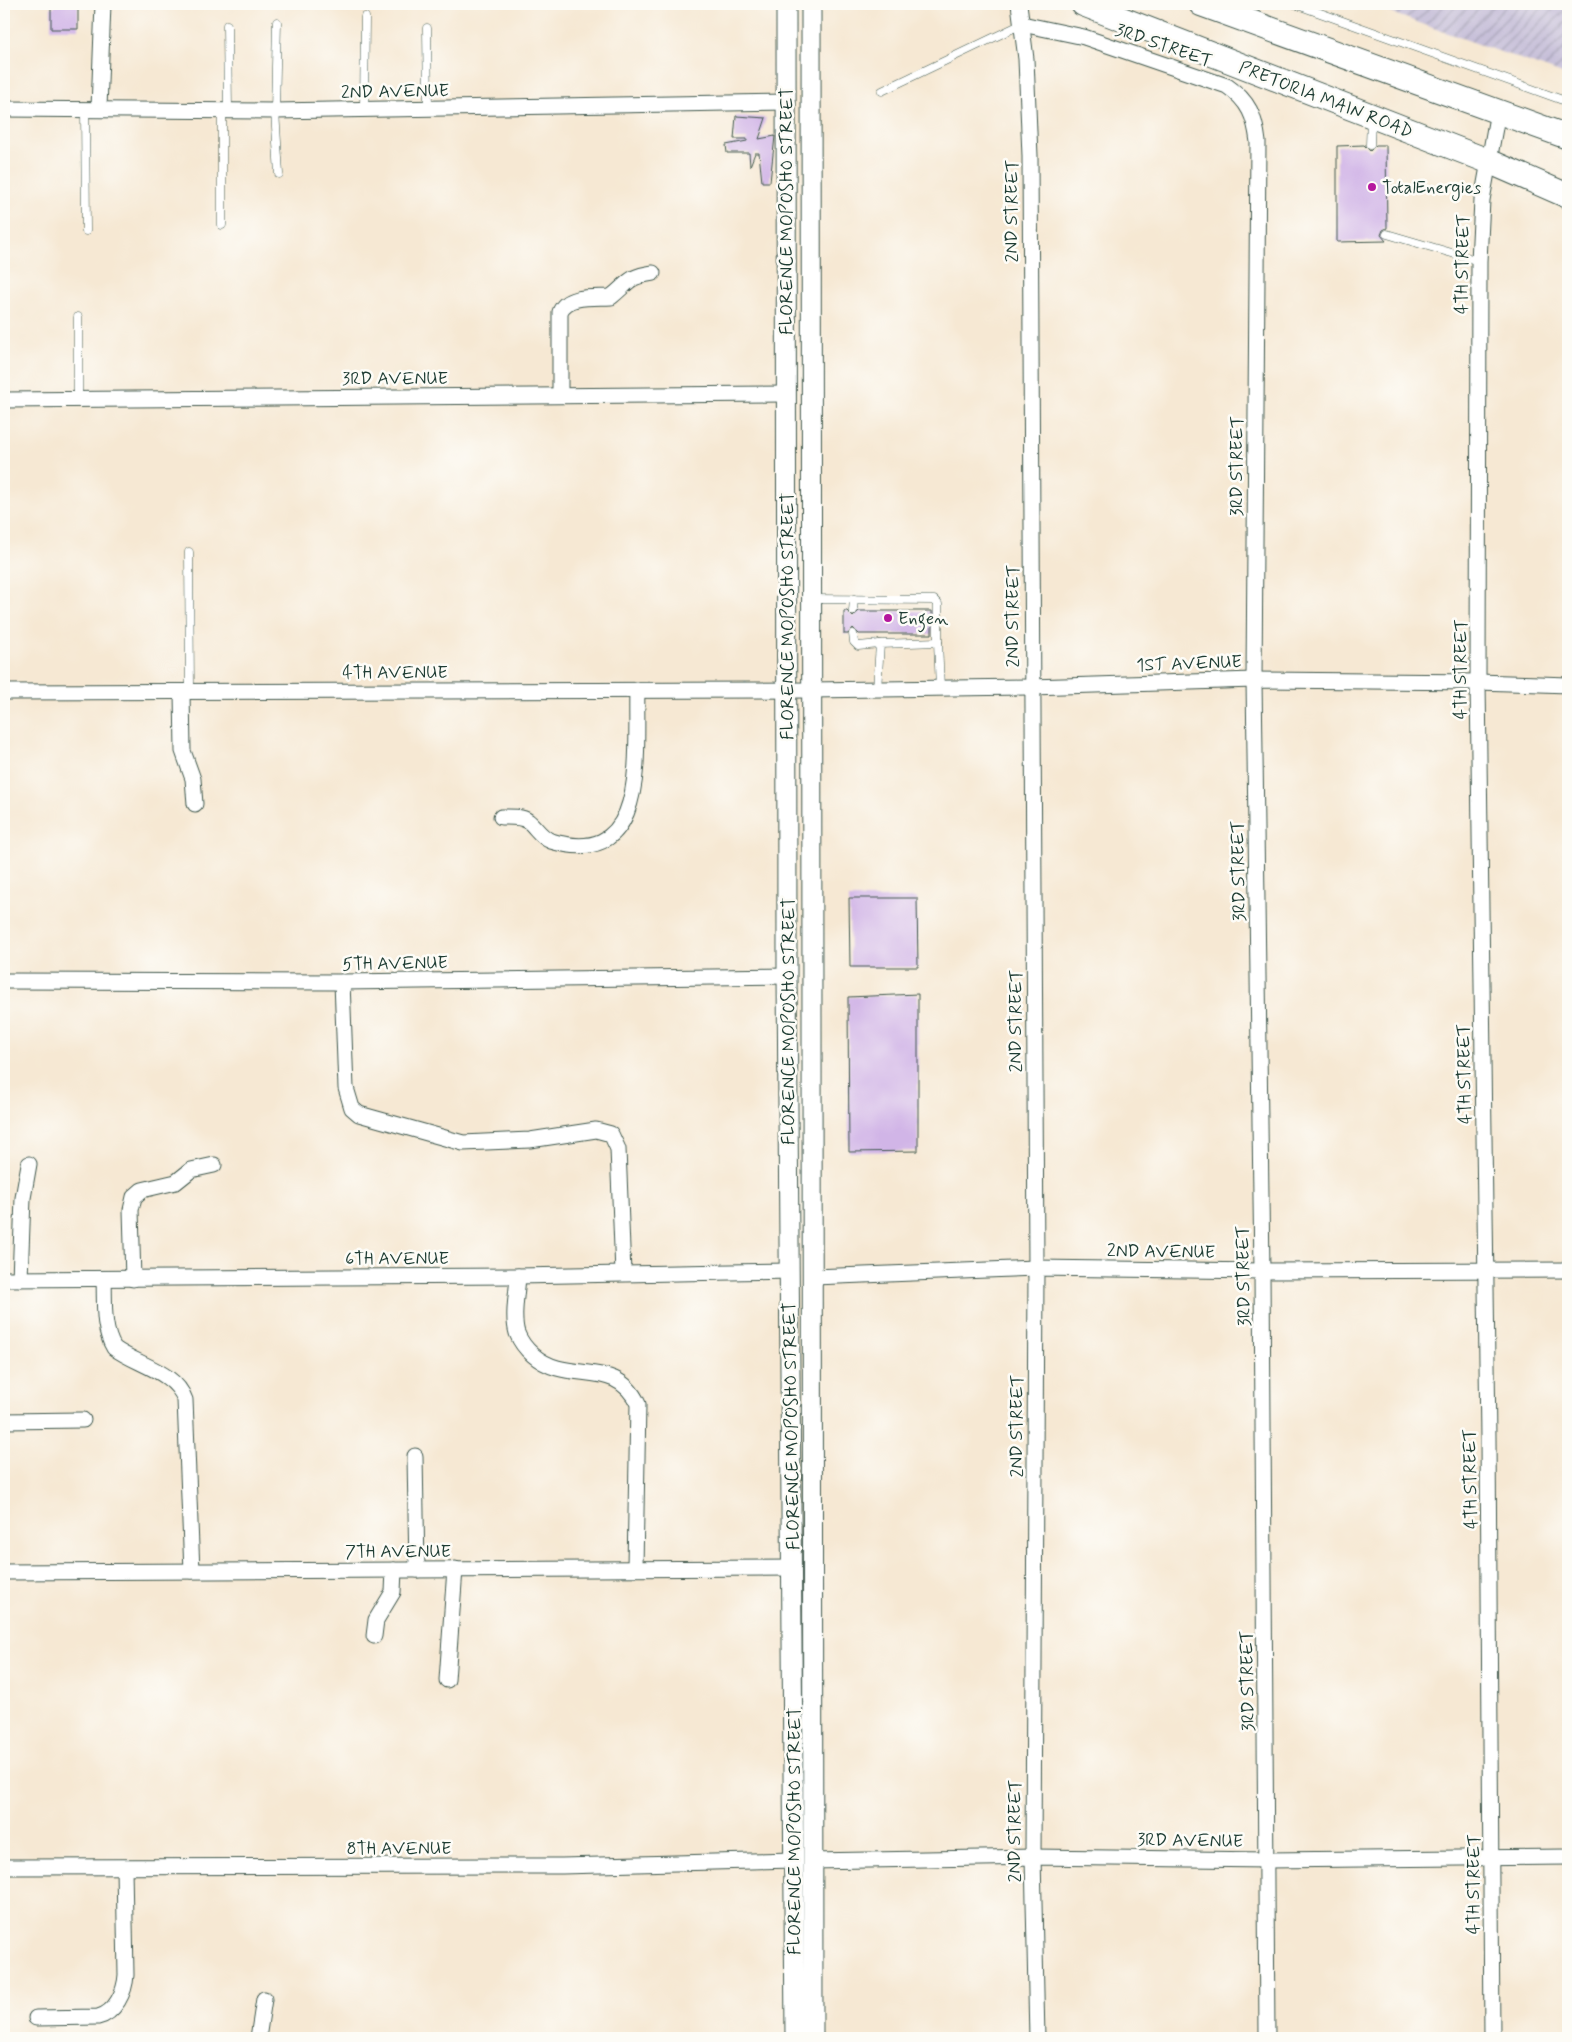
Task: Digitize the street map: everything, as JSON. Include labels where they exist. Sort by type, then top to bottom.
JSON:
[{"type":"main road","name":"PRETORIA MAIN ROAD","points":[[1083,4],[1488,161],[1568,196]]},
{"type":"main road","points":[[1200,4],[1568,137]]},
{"type":"street","points":[[92,108],[103,4]]},
{"type":"street","name":"FLORENCE MOPOSHO STREET","points":[[786,4],[787,976],[793,1568],[803,1860],[813,2038]]},
{"type":"street","name":"FLORENCE MOPOSHO STREET","points":[[795,2038],[803,1860],[814,1277],[811,690],[811,4]]},
{"type":"street","name":"2ND STREET","points":[[1019,4],[1026,59],[1030,156],[1031,687],[1036,1268],[1033,1857],[1037,2038]]},
{"type":"street","name":"3RD STREET","points":[[1022,24],[1084,37],[1227,86],[1240,95],[1251,109],[1258,142],[1254,680],[1268,1860],[1267,2038]]},
{"type":"street","name":"2ND AVENUE","points":[[4,109],[92,108],[275,112],[786,102]]},
{"type":"street","name":"4TH STREET","points":[[1492,2038],[1492,1857],[1478,682],[1479,261],[1482,200],[1498,111]]},
{"type":"street","points":[[560,395],[560,312],[563,305],[570,300],[611,297],[624,283],[635,276],[653,273]]},
{"type":"street","name":"3RD AVENUE","points":[[4,400],[786,394]]},
{"type":"street","name":"1ST AVENUE","points":[[787,689],[1031,687],[1254,680],[1478,682],[1568,685]]},
{"type":"street","name":"4TH AVENUE","points":[[4,692],[787,689]]},
{"type":"street","points":[[501,817],[527,820],[550,840],[587,845],[605,841],[617,830],[625,818],[634,786],[637,690]]},
{"type":"street","points":[[186,692],[184,751],[193,779],[195,804]]},
{"type":"street","name":"5TH AVENUE","points":[[4,981],[342,982],[787,976]]},
{"type":"street","points":[[342,982],[346,1088],[352,1108],[359,1114],[442,1139],[463,1143],[530,1140],[596,1130],[611,1134],[618,1149],[623,1273]]},
{"type":"street","points":[[20,1279],[23,1198],[29,1164]]},
{"type":"street","points":[[132,1279],[131,1210],[134,1197],[142,1190],[176,1182],[191,1170],[214,1165]]},
{"type":"street","name":"2ND AVENUE","points":[[814,1277],[1036,1268],[1262,1271],[1568,1270]]},
{"type":"street","name":"6TH AVENUE","points":[[4,1279],[518,1276],[790,1271]]},
{"type":"street","points":[[518,1276],[516,1328],[523,1345],[531,1354],[552,1368],[618,1379],[632,1392],[638,1404],[635,1567]]},
{"type":"street","points":[[104,1279],[108,1338],[114,1348],[174,1382],[182,1391],[186,1400],[192,1571]]},
{"type":"street","points":[[4,1421],[83,1420]]},
{"type":"street","points":[[415,1456],[417,1570]]},
{"type":"street","name":"7TH AVENUE","points":[[4,1572],[635,1567],[793,1568]]},
{"type":"street","points":[[447,1680],[455,1569]]},
{"type":"street","points":[[374,1636],[376,1620],[393,1592],[394,1570]]},
{"type":"street","name":"3RD AVENUE","points":[[803,1860],[1033,1857],[1268,1860],[1568,1857]]},
{"type":"street","name":"8TH AVENUE","points":[[4,1867],[562,1866],[803,1860]]},
{"type":"street","points":[[36,2018],[98,2017],[106,2014],[124,1990],[126,1976],[124,1868]]},
{"type":"street","points":[[258,2038],[264,1999]]},
{"type":"lane","points":[[1295,4],[1568,102]]},
{"type":"lane","points":[[364,110],[365,17]]},
{"type":"lane","points":[[277,22],[275,112],[279,174]]},
{"type":"lane","points":[[882,91],[1022,24]]},
{"type":"lane","points":[[222,225],[227,25]]},
{"type":"lane","points":[[428,28],[428,109]]},
{"type":"lane","points":[[86,231],[92,108]]},
{"type":"lane","points":[[1370,145],[1371,116]]},
{"type":"lane","points":[[1386,234],[1479,261]]},
{"type":"lane","points":[[78,317],[78,399]]},
{"type":"lane","points":[[186,692],[189,552]]},
{"type":"lane","points":[[811,599],[934,600],[938,604],[940,688]]},
{"type":"lane","points":[[853,611],[854,599]]},
{"type":"lane","points":[[853,634],[854,642],[858,646],[938,642]]},
{"type":"lane","points":[[877,689],[880,644]]},
{"type":"shaded area","points":[[1366,4],[1568,4],[1568,76]]},
{"type":"building","points":[[55,4],[78,4],[78,29],[51,29],[51,7],[55,7]]},
{"type":"building","points":[[736,116],[766,118],[759,139],[775,136],[770,182],[762,182],[759,153],[755,153],[750,166],[749,153],[727,153],[726,145],[747,141],[747,139],[734,139]]},
{"type":"building","points":[[1364,145],[1370,151],[1376,145],[1386,145],[1387,228],[1383,230],[1381,235],[1386,241],[1337,242],[1337,146]]},
{"type":"building","points":[[844,611],[847,611],[853,617],[859,611],[932,611],[932,634],[859,634],[853,628],[848,634],[844,634]]},
{"type":"building","points":[[849,898],[917,898],[918,967],[850,967]]},
{"type":"building","points":[[918,994],[918,1151],[849,1152],[848,997]]},
{"type":"place","name":"TotalEnergies","points":[[1372,187]]},
{"type":"place","name":"Engen","points":[[888,618]]}]
